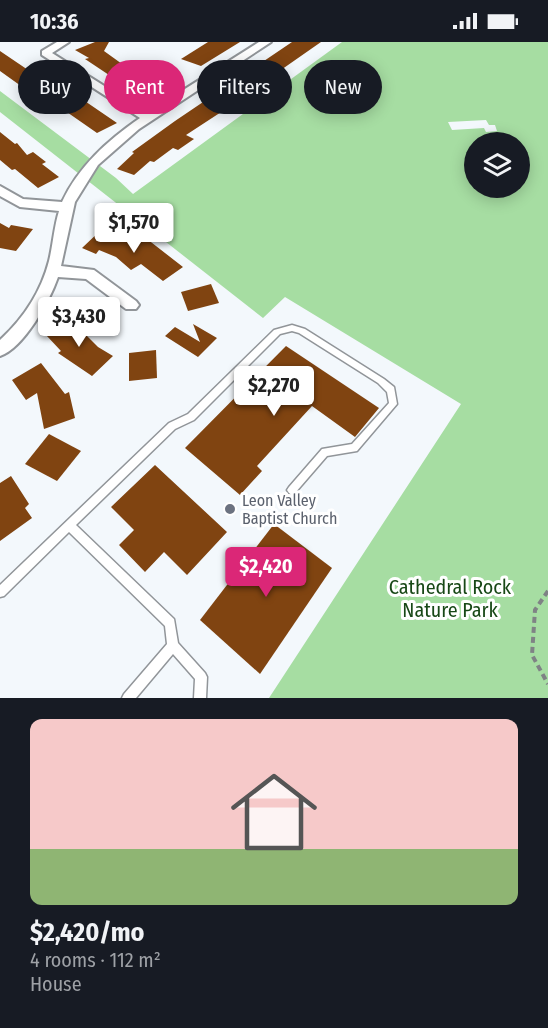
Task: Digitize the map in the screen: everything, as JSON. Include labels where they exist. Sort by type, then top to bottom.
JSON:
[{"type":"street","points":[[64,42],[45,53],[147,118]]},
{"type":"street","points":[[0,350],[25,322],[41,299],[53,271],[65,207],[80,180],[99,155],[147,118],[266,42]]},
{"type":"street","points":[[0,190],[20,203],[65,207]]},
{"type":"street","points":[[53,271],[89,274],[131,304]]},
{"type":"lane","points":[[0,592],[172,426],[191,417],[277,332],[292,328],[302,331],[381,381],[391,390],[393,404],[354,448],[325,452],[292,490]]},
{"type":"lane","points":[[69,525],[170,623],[173,646],[201,677],[200,698]]},
{"type":"lane","points":[[128,698],[173,646]]},
{"type":"path","points":[[548,591],[536,610],[532,655],[548,684]]},
{"type":"green space","name":"Cathedral Rock Nature Park","points":[[342,42],[548,42],[548,698],[269,698],[461,404],[285,297],[263,318],[0,112],[0,91],[18,104],[18,114],[31,114],[116,178],[133,194],[243,114],[292,114],[292,78],[304,70],[304,114],[382,114],[382,60],[317,60]],"holes":[[[486,120],[489,125],[495,125],[497,131],[486,132],[484,128],[452,130],[448,122]]]},
{"type":"building","points":[[95,42],[109,42],[104,51],[117,60],[104,60],[104,72],[92,64],[92,60],[86,60],[85,59],[89,58],[75,50]]},
{"type":"building","points":[[208,42],[240,42],[211,60],[197,60],[197,65],[181,59]]},
{"type":"building","points":[[292,42],[321,42],[292,62],[292,60],[265,60]]},
{"type":"building","points":[[0,51],[18,63],[18,84],[0,71]]},
{"type":"building","points":[[92,106],[117,123],[97,133],[70,114],[92,114]]},
{"type":"building","points":[[197,106],[197,114],[218,114],[186,135],[194,139],[178,150],[173,148],[154,162],[150,161],[134,175],[117,169],[134,153],[132,152]]},
{"type":"building","points":[[0,132],[15,144],[17,143],[27,155],[33,152],[46,162],[42,164],[59,177],[38,188],[15,169],[12,170],[0,160]]},
{"type":"building","points":[[0,223],[9,228],[11,225],[33,229],[16,251],[0,248]]},
{"type":"building","points":[[102,229],[139,243],[147,239],[183,267],[163,281],[141,264],[131,270],[116,257],[99,250],[96,254],[82,248]]},
{"type":"building","points":[[211,284],[219,303],[188,311],[181,292]]},
{"type":"building","points":[[70,319],[98,347],[113,356],[92,376],[58,353],[61,351],[46,335]]},
{"type":"building","points":[[193,324],[217,338],[198,357],[165,336],[175,327],[200,342]]},
{"type":"building","points":[[286,346],[379,408],[355,437],[312,406],[257,466],[262,471],[240,495],[185,448]]},
{"type":"building","points":[[156,350],[157,378],[129,381],[129,353]]},
{"type":"building","points":[[41,363],[65,394],[69,392],[75,418],[44,429],[37,393],[26,400],[12,380]]},
{"type":"building","points":[[49,434],[81,451],[57,481],[25,464]]},
{"type":"building","points":[[155,465],[227,532],[187,575],[164,552],[145,572],[119,545],[134,530],[111,507]]},
{"type":"building","points":[[11,476],[29,504],[25,508],[32,518],[0,541],[0,483]]},
{"type":"building","points":[[274,524],[332,568],[260,674],[200,620]]},
{"type":"place","name":"Leon Valley Baptist Church","points":[[230,509]]}]
